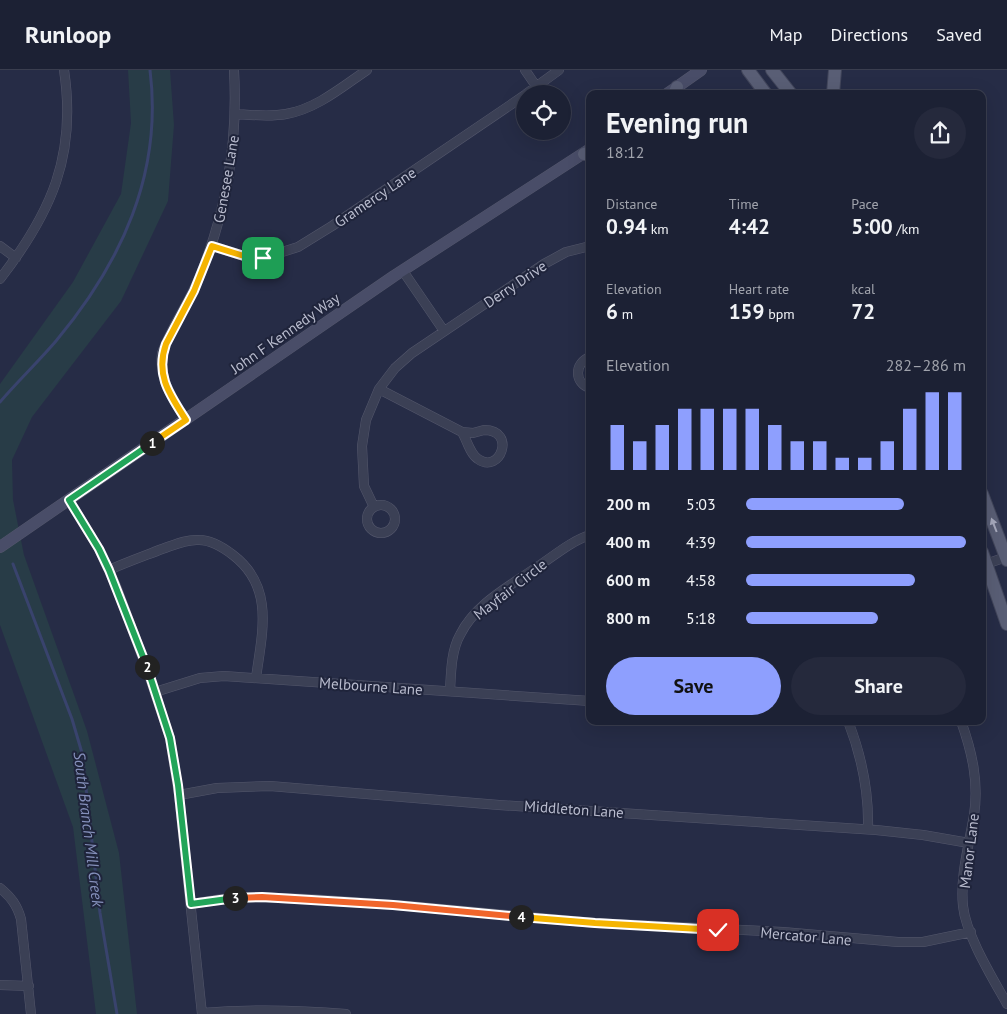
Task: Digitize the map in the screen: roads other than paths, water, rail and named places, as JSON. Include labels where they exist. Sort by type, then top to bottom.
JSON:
[{"type":"main road","points":[[748,70],[763,90]]},
{"type":"main road","points":[[772,70],[788,90]]},
{"type":"main road","points":[[833,90],[835,70]]},
{"type":"main road","points":[[986,505],[1006,558]]},
{"type":"main road","points":[[986,568],[1007,624]]},
{"type":"street","points":[[0,280],[42,218],[60,169],[67,134],[67,99],[64,70]]},
{"type":"street","name":"Genesee Lane","points":[[186,420],[168,391],[162,373],[162,353],[194,291],[220,224],[228,185],[236,114],[234,70]]},
{"type":"street","points":[[236,114],[265,116],[294,112],[317,103],[366,70]]},
{"type":"street","points":[[525,70],[535,85]]},
{"type":"street","name":"Gramercy Lane","points":[[537,85],[559,70]]},
{"type":"street","points":[[676,90],[701,70]]},
{"type":"street","name":"Gramercy Lane","points":[[212,246],[244,256],[263,258],[298,247],[516,101]]},
{"type":"street","name":"John F Kennedy Way","points":[[0,547],[403,271],[586,153]]},
{"type":"street","points":[[0,246],[16,258]]},
{"type":"street","name":"Derry Drive","points":[[374,506],[364,486],[362,446],[366,420],[379,389],[392,372],[404,360],[444,331],[544,264],[566,252],[586,247]]},
{"type":"street","points":[[403,271],[444,331]]},
{"type":"street","points":[[586,360],[580,364],[577,374],[582,384],[586,386]]},
{"type":"street","points":[[379,389],[462,432],[473,433],[489,430],[494,432],[503,444],[501,453],[493,461],[478,459],[462,432]]},
{"type":"street","points":[[69,500],[99,549],[109,570],[145,662],[170,738],[179,795],[202,1014],[233,1011],[286,1010],[346,1014]]},
{"type":"street","name":"Mayfair Circle","points":[[450,691],[453,658],[457,642],[474,614],[518,580],[575,542],[586,537]]},
{"type":"street","points":[[109,570],[139,556],[180,543],[197,540],[209,541],[228,551],[256,579],[262,599],[263,635],[256,678]]},
{"type":"street","points":[[986,565],[1006,558]]},
{"type":"street","name":"Melbourne Lane","points":[[155,692],[189,680],[212,676],[586,701]]},
{"type":"street","points":[[849,725],[860,754],[866,779],[868,829]]},
{"type":"street","name":"Manor Lane","points":[[962,725],[971,750],[976,782],[974,814],[963,892],[966,920],[1007,1004]]},
{"type":"street","name":"Middleton Lane","points":[[179,795],[228,787],[278,787],[490,804],[868,829],[915,834],[969,844]]},
{"type":"street","points":[[0,888],[10,896],[17,907],[21,919],[31,1014]]},
{"type":"street","name":"Mercator Lane","points":[[191,904],[222,898],[248,897],[326,900],[595,923],[783,932],[856,940],[898,942],[923,942],[971,932]]},
{"type":"street","points":[[0,985],[29,986]]},
{"type":"waterway","name":"South Branch Mill Creek","points":[[0,402],[56,341],[79,311],[100,280],[118,248],[132,215],[143,181],[150,145],[152,108],[150,70]]},
{"type":"waterway","name":"South Branch Mill Creek","points":[[13,564],[72,719],[82,753],[100,913],[117,1014]]}]
